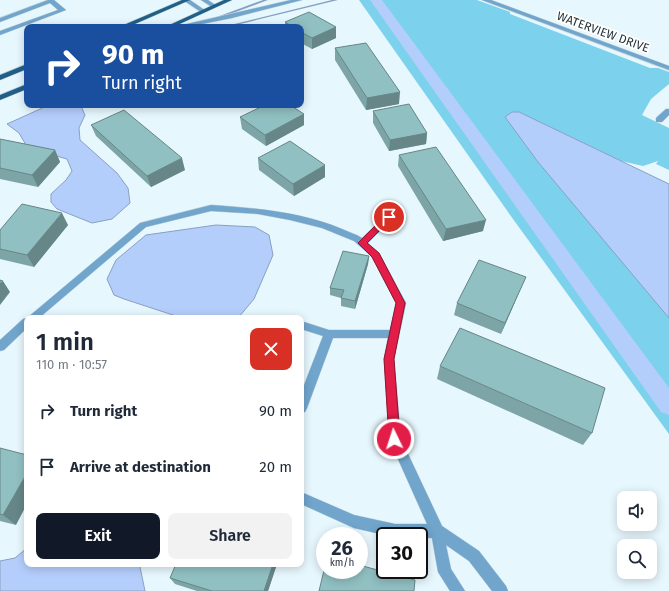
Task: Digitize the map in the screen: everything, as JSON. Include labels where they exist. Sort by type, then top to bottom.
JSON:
[{"type":"main road","points":[[129,24],[186,0]]},
{"type":"main road","points":[[175,24],[228,0]]},
{"type":"main road","points":[[0,78],[24,67]]},
{"type":"main road","points":[[0,98],[24,87]]},
{"type":"street","points":[[186,0],[203,11]]},
{"type":"street","points":[[204,0],[214,6]]},
{"type":"street","points":[[192,24],[299,0]]},
{"type":"street","name":"WATERVIEW DRIVE","points":[[485,0],[669,68]]},
{"type":"street","points":[[496,4],[503,0]]},
{"type":"street","points":[[0,20],[51,2],[63,10],[25,24]]},
{"type":"street","points":[[0,23],[9,30]]},
{"type":"street","points":[[0,33],[24,24]]},
{"type":"street","points":[[659,120],[669,111]]},
{"type":"street","points":[[36,315],[143,225],[210,208],[258,211],[290,217],[330,227],[357,239],[376,255],[401,303],[389,359],[394,439],[437,531],[445,572],[458,591]]},
{"type":"street","points":[[362,243],[389,217]]},
{"type":"street","points":[[0,347],[24,325]]},
{"type":"street","points":[[304,326],[329,334],[394,334]]},
{"type":"street","points":[[304,400],[329,334]]},
{"type":"street","points":[[304,499],[354,521],[395,531],[437,531],[474,556],[500,591]]},
{"type":"shaded area","points":[[359,0],[477,0],[650,68],[658,68],[669,72],[669,84],[651,99],[642,115],[669,128],[669,170],[656,164],[658,161],[643,166],[621,161],[519,112],[513,112],[505,117],[553,179],[669,317],[669,434],[513,219]]},
{"type":"shaded area","points":[[42,108],[82,108],[85,115],[79,128],[80,140],[117,173],[128,188],[130,203],[112,219],[92,223],[57,209],[51,202],[51,194],[66,180],[72,171],[67,159],[42,152],[26,145],[19,133],[7,124]]},
{"type":"shaded area","points":[[512,112],[519,112],[669,184],[669,318],[538,162],[505,117]]},
{"type":"shaded area","points":[[216,225],[255,227],[269,235],[273,255],[254,299],[241,315],[173,315],[114,295],[107,279],[116,260],[146,235]]},
{"type":"shaded area","points":[[24,550],[24,567],[140,567],[145,591],[0,591],[0,561],[15,558]]},
{"type":"building","points":[[309,12],[336,27],[312,38],[304,34],[304,24],[288,24],[285,22]]},
{"type":"building","points":[[366,43],[400,92],[367,98],[335,48]]},
{"type":"building","points":[[409,104],[427,133],[390,140],[373,111]]},
{"type":"building","points":[[259,108],[295,108],[304,114],[265,135],[240,117]]},
{"type":"building","points":[[124,110],[182,158],[147,176],[91,125]]},
{"type":"building","points":[[0,139],[55,150],[32,175],[0,168]]},
{"type":"building","points":[[290,141],[325,165],[293,184],[258,158]]},
{"type":"building","points":[[436,147],[486,220],[446,229],[399,155]]},
{"type":"building","points":[[22,204],[62,213],[27,255],[0,249],[0,230]]},
{"type":"building","points":[[343,251],[369,256],[355,301],[341,298],[344,290],[330,288]]},
{"type":"building","points":[[479,260],[526,277],[505,323],[457,303]]},
{"type":"building","points":[[460,328],[605,388],[592,433],[440,366]]},
{"type":"building","points":[[0,448],[24,454],[24,478],[3,515],[0,514]]},
{"type":"building","points":[[175,567],[272,567],[264,591],[212,591],[170,578]]},
{"type":"building","points":[[368,567],[376,570],[376,579],[415,580],[414,591],[319,591],[322,579],[368,579]]},
{"type":"waterway","points":[[216,18],[266,0]]},
{"type":"waterway","points":[[236,24],[336,0]]},
{"type":"waterway","points":[[376,0],[669,405]]},
{"type":"route","points":[[389,217],[362,243],[376,255],[401,303],[389,359],[394,439]]}]
